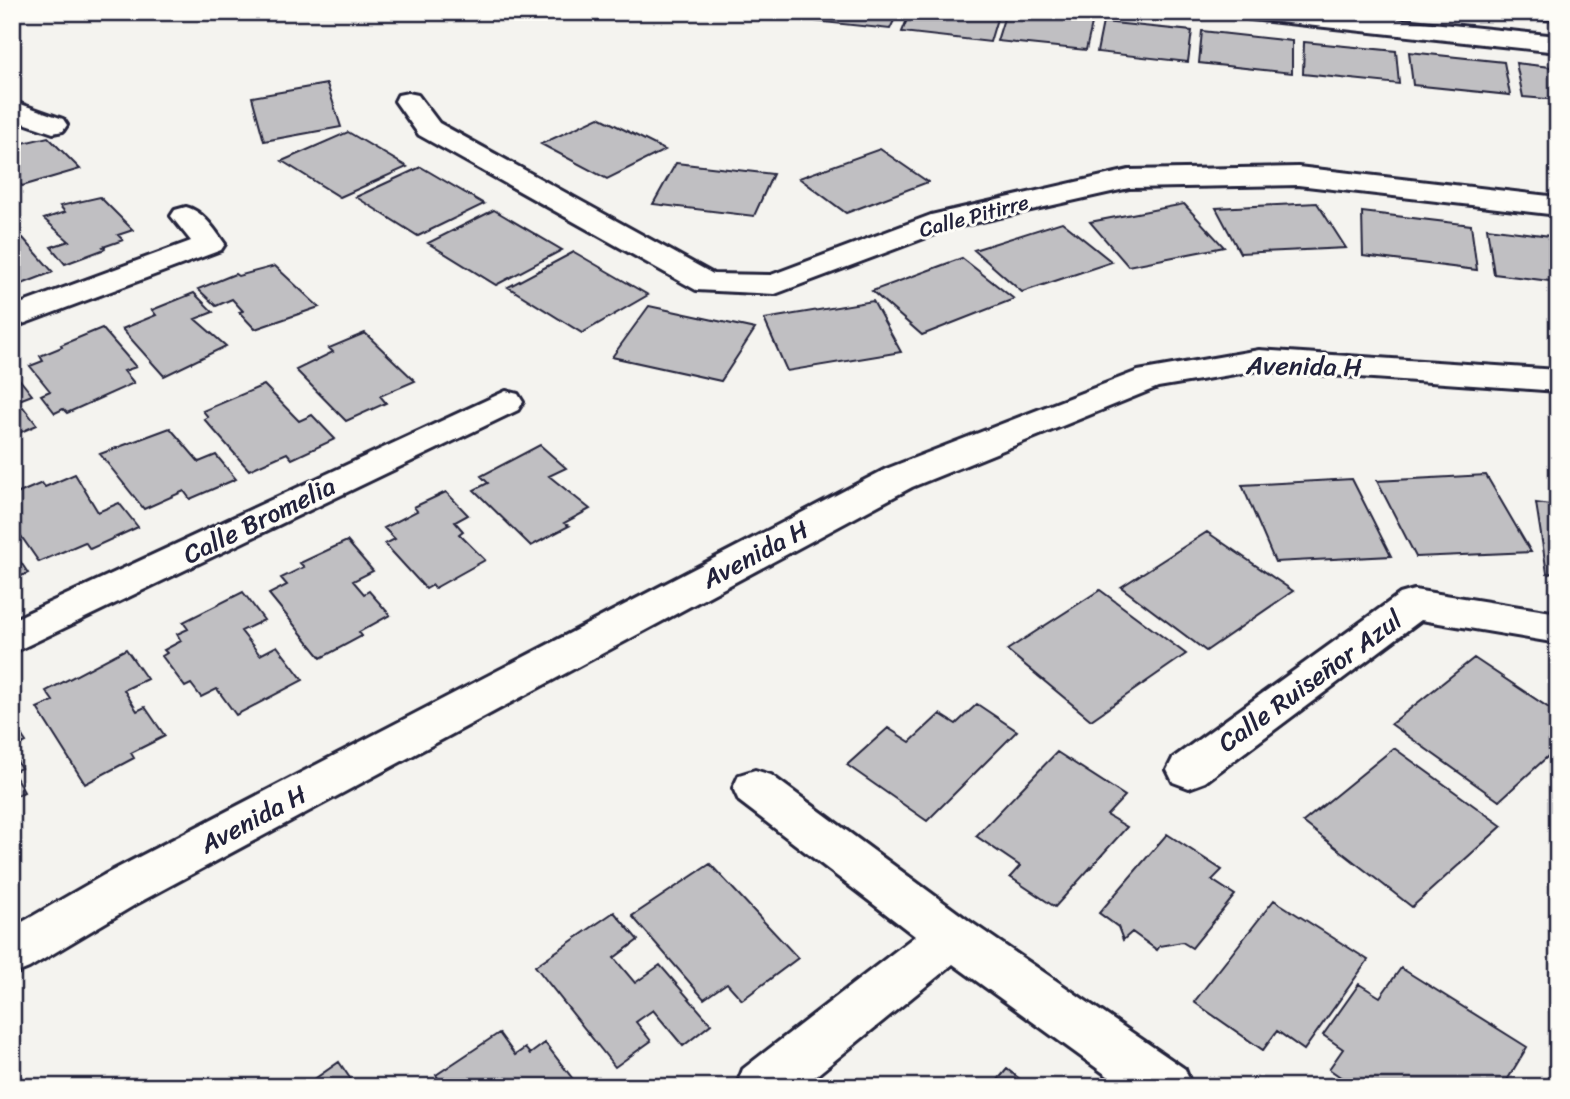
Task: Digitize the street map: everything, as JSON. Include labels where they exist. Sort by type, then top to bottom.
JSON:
[{"type":"street","points":[[1251,12],[1429,22],[1558,44]]},
{"type":"street","name":"Calle Pitirre","points":[[408,101],[429,129],[707,283],[775,285],[942,220],[1129,179],[1298,176],[1558,206]]},
{"type":"street","points":[[12,109],[53,125]]},
{"type":"street","points":[[12,318],[210,244],[186,216]]},
{"type":"street","name":"Avenida H","points":[[12,953],[121,889],[899,478],[1150,378],[1259,360],[1558,381]]},
{"type":"street","name":"Calle Bromelia","points":[[12,638],[506,402]]},
{"type":"street","name":"Calle Ruiseñor Azul","points":[[1189,770],[1414,604],[1558,628]]},
{"type":"street","points":[[755,788],[951,936],[1166,1087]]},
{"type":"street","points":[[762,1087],[951,936]]},
{"type":"building","points":[[748,12],[798,12],[795,17]]},
{"type":"building","points":[[809,12],[898,12],[890,29],[804,20]]},
{"type":"building","points":[[910,12],[999,12],[990,42],[902,32]]},
{"type":"building","points":[[1006,12],[1093,20],[1086,50],[997,41]]},
{"type":"building","points":[[1547,12],[1549,21],[1478,14]]},
{"type":"building","points":[[1103,22],[1192,31],[1188,62],[1097,52]]},
{"type":"building","points":[[1202,31],[1292,41],[1292,73],[1199,63]]},
{"type":"building","points":[[1304,42],[1396,51],[1399,84],[1303,74]]},
{"type":"building","points":[[1409,52],[1504,62],[1510,95],[1413,85]]},
{"type":"building","points":[[1516,63],[1558,68],[1558,100],[1523,97]]},
{"type":"building","points":[[327,84],[341,127],[264,141],[252,97]]},
{"type":"building","points":[[599,117],[665,150],[607,179],[541,144]]},
{"type":"building","points":[[348,132],[407,167],[340,197],[282,161]]},
{"type":"building","points":[[48,137],[80,169],[22,186],[12,176],[12,142],[15,145]]},
{"type":"building","points":[[880,149],[928,182],[846,213],[799,178]]},
{"type":"building","points":[[676,163],[773,174],[754,216],[653,204]]},
{"type":"building","points":[[421,167],[484,204],[418,236],[356,197]]},
{"type":"building","points":[[100,197],[133,230],[118,235],[123,240],[103,247],[105,249],[65,264],[51,247],[69,241],[44,219],[65,212],[60,206]]},
{"type":"building","points":[[1317,203],[1346,248],[1240,253],[1216,208]]},
{"type":"building","points":[[1184,204],[1224,247],[1128,266],[1090,222]]},
{"type":"building","points":[[494,210],[562,250],[496,285],[428,243]]},
{"type":"building","points":[[1362,212],[1471,225],[1477,270],[1363,256]]},
{"type":"building","points":[[1062,222],[1112,262],[1022,292],[974,250]]},
{"type":"building","points":[[1487,228],[1558,237],[1558,282],[1494,274]]},
{"type":"building","points":[[23,238],[53,272],[14,287],[12,242]]},
{"type":"building","points":[[574,252],[648,295],[582,333],[508,287]]},
{"type":"building","points":[[962,258],[1014,299],[922,335],[872,291]]},
{"type":"building","points":[[275,266],[319,307],[255,329],[239,312],[243,311],[232,299],[216,306],[198,289],[235,274],[238,276]]},
{"type":"building","points":[[194,293],[213,312],[195,319],[226,346],[164,376],[122,329],[156,315],[152,310]]},
{"type":"building","points":[[873,301],[901,352],[787,371],[764,319]]},
{"type":"building","points":[[649,306],[755,329],[721,381],[612,357]]},
{"type":"building","points":[[102,328],[136,367],[124,371],[134,383],[67,413],[63,409],[55,413],[41,395],[50,391],[30,366],[43,361],[40,356]]},
{"type":"building","points":[[365,333],[415,381],[380,396],[386,403],[346,421],[296,370],[333,352],[329,348]]},
{"type":"building","points":[[12,370],[32,395],[14,402],[19,409],[23,407],[37,425],[12,436]]},
{"type":"building","points":[[264,385],[299,421],[312,415],[335,439],[292,459],[287,453],[249,470],[204,419],[208,417],[203,411]]},
{"type":"building","points":[[170,428],[199,462],[216,455],[236,479],[190,499],[184,491],[144,509],[100,454]]},
{"type":"building","points":[[540,445],[566,468],[549,476],[590,509],[564,523],[569,526],[531,546],[474,490],[488,483],[481,476]]},
{"type":"building","points":[[75,474],[98,512],[119,503],[138,527],[90,549],[85,542],[39,562],[12,523],[12,496],[42,483],[45,487]]},
{"type":"building","points":[[1486,475],[1531,552],[1416,557],[1377,481]]},
{"type":"building","points":[[1352,479],[1391,556],[1275,562],[1242,485]]},
{"type":"building","points":[[446,492],[468,515],[455,522],[463,531],[459,534],[485,560],[435,588],[433,585],[426,589],[385,544],[395,539],[384,528],[417,511],[414,507]]},
{"type":"building","points":[[1536,503],[1558,506],[1558,574],[1547,573]]},
{"type":"building","points":[[1207,532],[1293,591],[1206,651],[1121,587]]},
{"type":"building","points":[[347,541],[373,571],[353,581],[364,594],[369,591],[390,615],[359,632],[362,636],[321,658],[269,594],[287,585],[281,578],[304,567],[300,563]]},
{"type":"building","points":[[12,549],[28,573],[12,580]]},
{"type":"building","points":[[1100,590],[1186,654],[1091,720],[1007,650]]},
{"type":"building","points":[[243,592],[264,620],[241,631],[260,655],[277,646],[303,680],[236,715],[217,689],[201,697],[191,684],[185,687],[162,656],[167,653],[164,650],[181,641],[177,634],[188,629],[183,622]]},
{"type":"building","points":[[126,649],[147,679],[124,690],[137,711],[145,707],[165,736],[131,753],[134,758],[85,784],[37,708],[53,701],[46,691]]},
{"type":"building","points":[[1474,658],[1558,714],[1558,747],[1499,801],[1391,724]]},
{"type":"building","points":[[977,704],[1017,731],[927,821],[847,765],[888,728],[910,742],[940,714],[956,724]]},
{"type":"building","points":[[12,721],[26,742],[12,749]]},
{"type":"building","points":[[1394,748],[1502,826],[1412,907],[1303,822]]},
{"type":"building","points":[[12,752],[21,768],[13,772],[24,792],[12,798]]},
{"type":"building","points":[[1057,752],[1125,796],[1107,815],[1127,827],[1055,907],[1010,877],[1020,866],[976,836]]},
{"type":"building","points":[[1167,834],[1222,870],[1212,880],[1235,895],[1192,948],[1182,942],[1160,946],[1157,950],[1132,932],[1123,940],[1118,927],[1099,913]]},
{"type":"building","points":[[710,864],[798,958],[742,1000],[727,983],[704,999],[632,916]]},
{"type":"building","points":[[1274,900],[1368,960],[1304,1050],[1277,1031],[1263,1050],[1194,1002]]},
{"type":"building","points":[[614,912],[638,940],[614,958],[635,983],[660,965],[711,1024],[683,1046],[653,1010],[636,1022],[651,1041],[615,1067],[535,966]]},
{"type":"building","points":[[1401,968],[1527,1047],[1503,1087],[1355,1087],[1329,1069],[1343,1049],[1323,1035],[1359,984],[1380,997]]},
{"type":"building","points":[[499,1033],[515,1055],[525,1048],[530,1054],[545,1043],[579,1087],[444,1087],[436,1075]]},
{"type":"building","points":[[339,1062],[356,1087],[303,1087]]},
{"type":"building","points":[[1007,1069],[1030,1087],[992,1087]]}]
